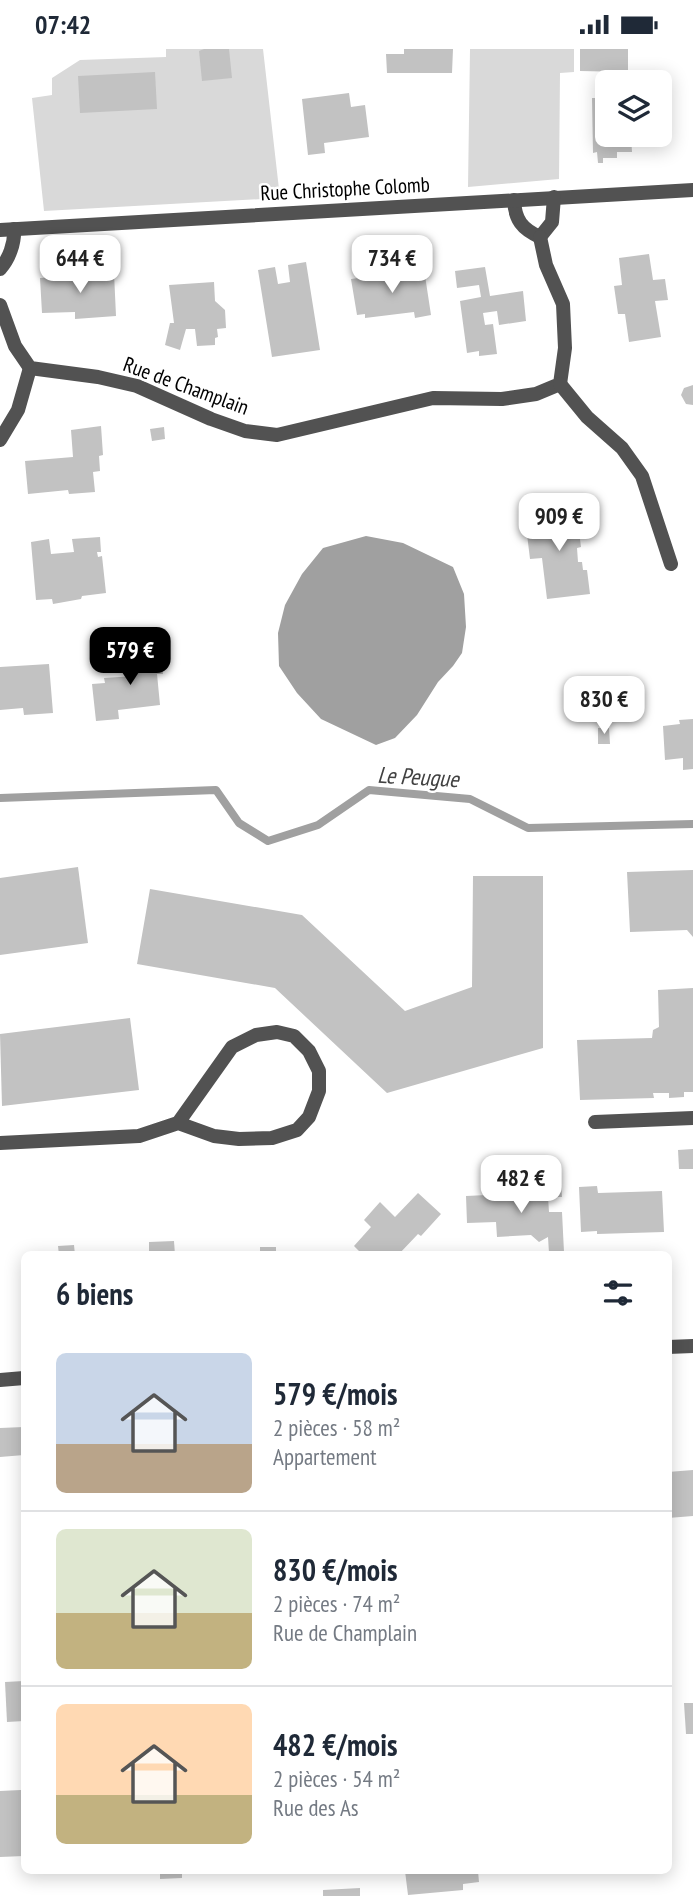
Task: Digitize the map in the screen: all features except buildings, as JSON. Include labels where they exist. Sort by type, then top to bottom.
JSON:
[{"type":"street","name":"Rue Christophe Colomb","points":[[7,229],[693,190]]},
{"type":"street","points":[[540,237],[552,222],[554,197]]},
{"type":"street","points":[[514,200],[519,223],[527,231],[540,237]]},
{"type":"street","points":[[0,269],[6,262],[15,238],[7,229]]},
{"type":"street","points":[[540,237],[546,265],[563,304],[565,348],[560,384],[587,417],[622,448],[642,476],[671,564]]},
{"type":"street","points":[[0,305],[15,346],[30,368],[18,410],[0,440]]},
{"type":"street","name":"Rue de Champlain","points":[[30,368],[97,377],[137,386],[245,431],[277,435],[433,398],[502,398],[536,394],[560,384]]},
{"type":"street","points":[[0,1143],[139,1136],[178,1123],[232,1047],[256,1035],[276,1033],[293,1036],[309,1051],[318,1071],[319,1091],[309,1117],[298,1130],[272,1138],[239,1139],[214,1136],[178,1123]]},
{"type":"street","points":[[595,1122],[693,1118]]},
{"type":"street","points":[[672,1347],[693,1346]]},
{"type":"street","points":[[0,1380],[21,1378]]},
{"type":"shaded area","points":[[166,49],[263,49],[280,198],[44,211],[32,98],[52,95],[52,78],[80,60],[166,57]]},
{"type":"shaded area","points":[[470,49],[574,49],[574,72],[560,73],[559,179],[468,187]]},
{"type":"shaded area","points":[[366,536],[403,543],[453,567],[464,594],[466,627],[462,653],[438,682],[417,715],[395,738],[376,745],[321,719],[297,693],[279,666],[278,633],[285,605],[302,574],[323,548]]},
{"type":"waterway","name":"Le Peugue","points":[[0,798],[216,790],[239,823],[268,841],[318,825],[369,790],[470,799],[528,828],[693,824]]}]
